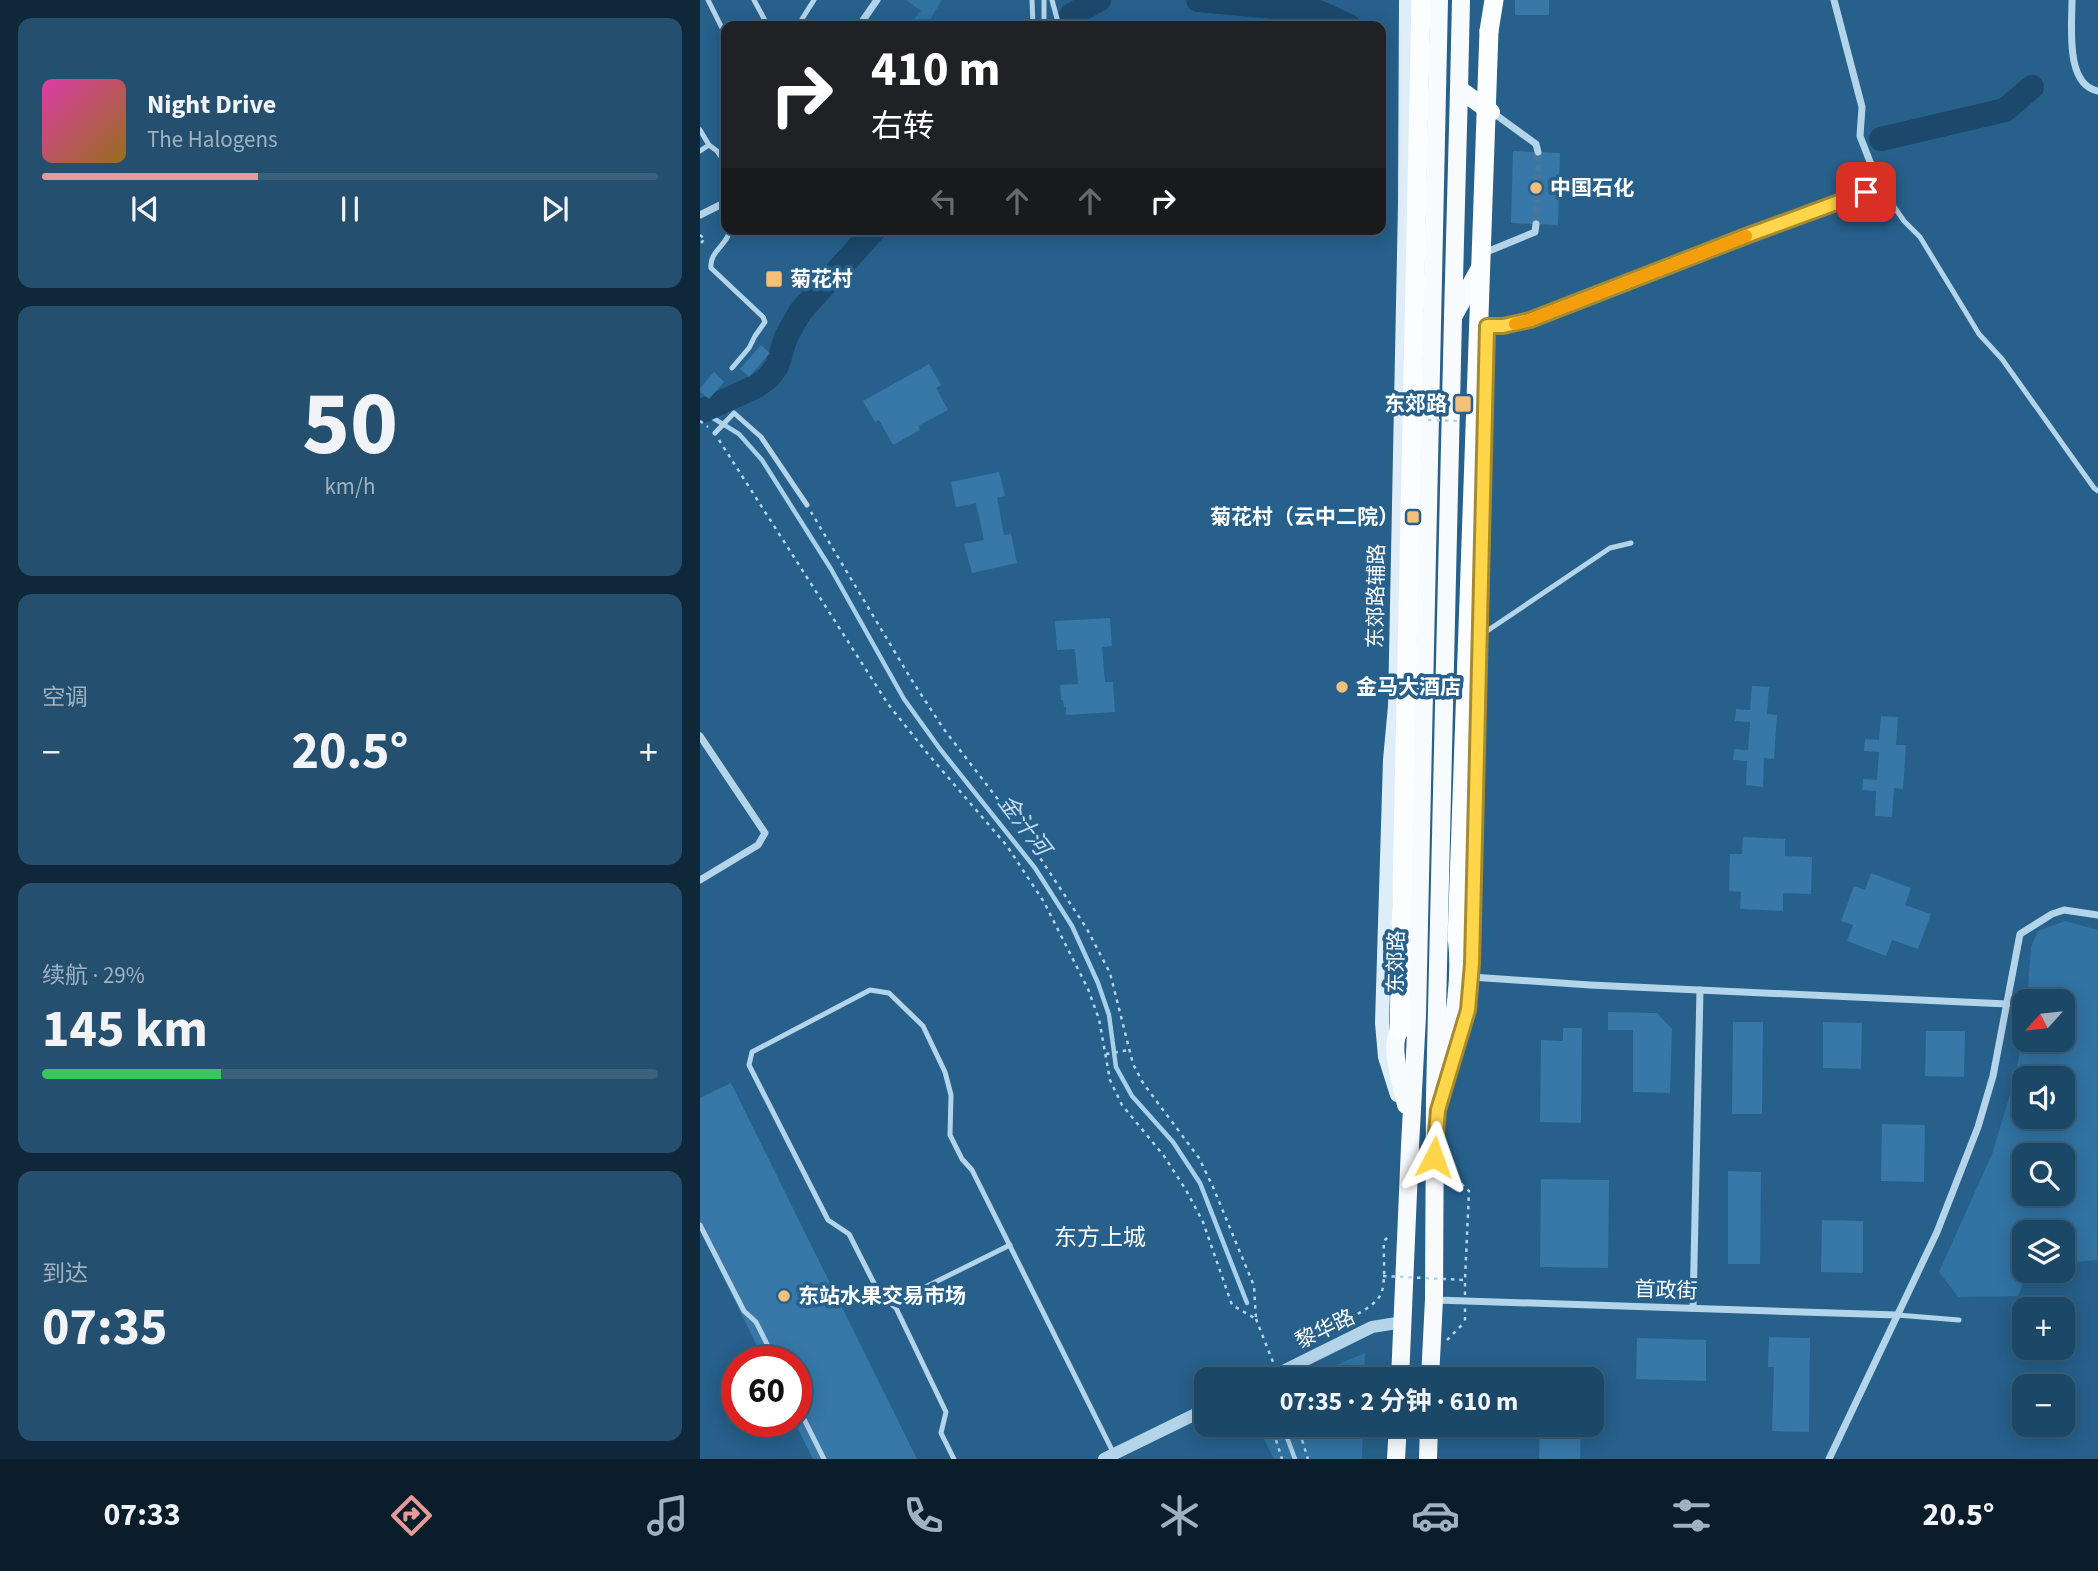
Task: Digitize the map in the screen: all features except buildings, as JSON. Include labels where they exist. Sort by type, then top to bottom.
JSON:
[{"type":"highway","points":[[1399,1031],[1421,0]]},
{"type":"highway","points":[[1457,940],[1484,154],[1489,32],[1494,0]]},
{"type":"main road","name":"东郊路辅路","points":[[1406,0],[1405,204],[1395,706],[1390,760],[1382,1023],[1385,1058],[1407,1123],[1410,1146]]},
{"type":"main road","name":"东郊路","points":[[1401,1367],[1417,1016],[1438,0]]},
{"type":"main road","name":"东郊路","points":[[1431,1367],[1461,0]]},
{"type":"main road","points":[[1435,1151],[1438,1110],[1468,1010],[1471,977],[1487,387],[1494,0]]},
{"type":"main road","points":[[1459,89],[1491,112]]},
{"type":"main road","points":[[1453,317],[1489,251]]},
{"type":"main road","points":[[1435,1151],[1438,1104],[1458,987],[1460,965],[1457,940]]},
{"type":"main road","points":[[1399,1031],[1395,1038],[1396,1052],[1410,1146]]},
{"type":"main road","points":[[1396,1459],[1397,1437]]},
{"type":"main road","points":[[1428,1459],[1429,1437]]},
{"type":"street","points":[[862,21],[877,0]]},
{"type":"street","points":[[1487,326],[1503,326],[1530,320],[1879,185],[1860,136],[1862,107],[1834,0]]},
{"type":"street","points":[[2072,0],[2073,55],[2076,69],[2089,90],[2098,91]]},
{"type":"street","points":[[1491,112],[1536,144],[1538,152]]},
{"type":"street","points":[[700,215],[721,204]]},
{"type":"street","points":[[1489,251],[1535,232],[1536,224]]},
{"type":"street","points":[[700,736],[765,833],[758,845],[700,880]]},
{"type":"street","points":[[1829,1459],[1937,1232],[1978,1127],[1993,1076],[2020,933],[2052,914],[2064,911],[2098,915]]},
{"type":"street","points":[[1471,977],[2007,1004]]},
{"type":"street","points":[[1693,1308],[1700,990]]},
{"type":"street","name":"首政街","points":[[1434,1300],[1898,1315]]},
{"type":"street","name":"黎华路","points":[[1291,1367],[1372,1327],[1403,1322]]},
{"type":"street","points":[[1109,1457],[1194,1415]]},
{"type":"lane","points":[[708,0],[721,26]]},
{"type":"lane","points":[[754,0],[765,21]]},
{"type":"lane","points":[[802,19],[814,0]]},
{"type":"lane","points":[[1032,0],[1033,21]]},
{"type":"lane","points":[[1044,0],[1044,21]]},
{"type":"lane","points":[[1052,0],[1058,21]]},
{"type":"lane","points":[[700,130],[709,145],[721,157]]},
{"type":"lane","points":[[700,151],[709,145]]},
{"type":"lane","points":[[1879,185],[1904,221],[1920,237],[1979,334],[2002,359],[2098,491]]},
{"type":"lane","points":[[729,235],[710,262],[711,268],[763,317],[765,322],[750,348],[732,368]]},
{"type":"lane","points":[[715,433],[734,413],[761,437],[807,505]]},
{"type":"lane","points":[[1481,635],[1610,548],[1632,543]]},
{"type":"lane","points":[[954,1459],[942,1433],[946,1412],[895,1308],[880,1295],[849,1234],[828,1220],[749,1065],[752,1052],[870,990],[889,993],[923,1026],[946,1072],[951,1095],[950,1135],[962,1159],[972,1170],[1010,1245],[1109,1457]]},
{"type":"lane","points":[[700,1225],[744,1311],[756,1322],[768,1346]]},
{"type":"lane","points":[[891,1304],[1010,1245]]},
{"type":"lane","points":[[1898,1315],[1959,1320]]},
{"type":"lane","points":[[812,1435],[824,1459]]},
{"type":"path","points":[[700,235],[705,239],[700,244]]},
{"type":"path","points":[[1421,420],[1461,421]]},
{"type":"path","points":[[715,433],[888,704],[1007,846],[1044,902],[1088,989],[1099,1019],[1110,1080],[1122,1105],[1164,1156],[1186,1190],[1203,1223],[1232,1305],[1256,1319]]},
{"type":"path","points":[[807,505],[943,728],[1023,832],[1087,929],[1110,973],[1129,1049],[1143,1083],[1199,1158],[1213,1187],[1254,1286],[1256,1319],[1270,1367]]},
{"type":"path","points":[[1105,1054],[1129,1049]]},
{"type":"path","points":[[1435,1151],[1469,1191],[1465,1322]]},
{"type":"path","points":[[1333,1326],[1364,1310],[1381,1293],[1384,1241]]},
{"type":"path","points":[[1383,1276],[1465,1279]]},
{"type":"path","points":[[1275,1437],[1282,1459]]},
{"type":"path","points":[[1301,1437],[1308,1459]]},
{"type":"shaded area","points":[[906,0],[942,0],[929,21],[912,21],[921,11]]},
{"type":"shaded area","points":[[2065,921],[2098,930],[2097,1260],[2075,1262],[2075,1220],[2012,1220],[2012,1283],[2023,1283],[2018,1296],[1958,1297],[1939,1272],[1992,1154],[2012,1088],[2012,1129],[2075,1129],[2075,1066],[2017,1066],[2020,1052],[2076,1052],[2076,989],[2028,989],[2031,947],[2038,931]]},
{"type":"shaded area","points":[[1365,1353],[1364,1367],[1332,1367]]},
{"type":"shaded area","points":[[1263,1437],[1363,1437],[1362,1459],[1274,1459]]},
{"type":"waterway","points":[[1071,15],[1099,0]]},
{"type":"waterway","points":[[1198,0],[1316,11],[1338,21]]},
{"type":"waterway","points":[[1881,139],[2005,110],[2032,87]]},
{"type":"waterway","points":[[702,411],[757,386],[769,377],[777,366],[786,337],[800,312],[870,235]]},
{"type":"waterway","name":"金汁河","points":[[700,410],[739,434],[762,460],[831,569],[904,699],[940,749],[1035,868],[1072,926],[1098,983],[1109,1015],[1116,1067],[1132,1096],[1173,1142],[1200,1183],[1247,1303]]},
{"type":"waterway","name":"金汁河","points":[[1287,1437],[1295,1459]]},
{"type":"tunnel","points":[[1536,224],[1538,152]]},
{"type":"slow traffic","points":[[1515,324],[1746,236]]},
{"type":"place","name":"中国石化","points":[[1536,188]]},
{"type":"place","name":"菊花村","points":[[774,279]]},
{"type":"place","name":"东郊路","points":[[1463,404]]},
{"type":"place","name":"菊花村（云中二院）","points":[[1413,517]]},
{"type":"place","name":"金马大酒店","points":[[1342,687]]},
{"type":"place","name":"东站水果交易市场","points":[[784,1296]]},
{"type":"district","name":"东方上城","points":[[1100,1237]]},
{"type":"route","points":[[1434,1157],[1438,1110],[1458,1047],[1471,989],[1487,326],[1503,326],[1530,320],[1866,192]]}]
